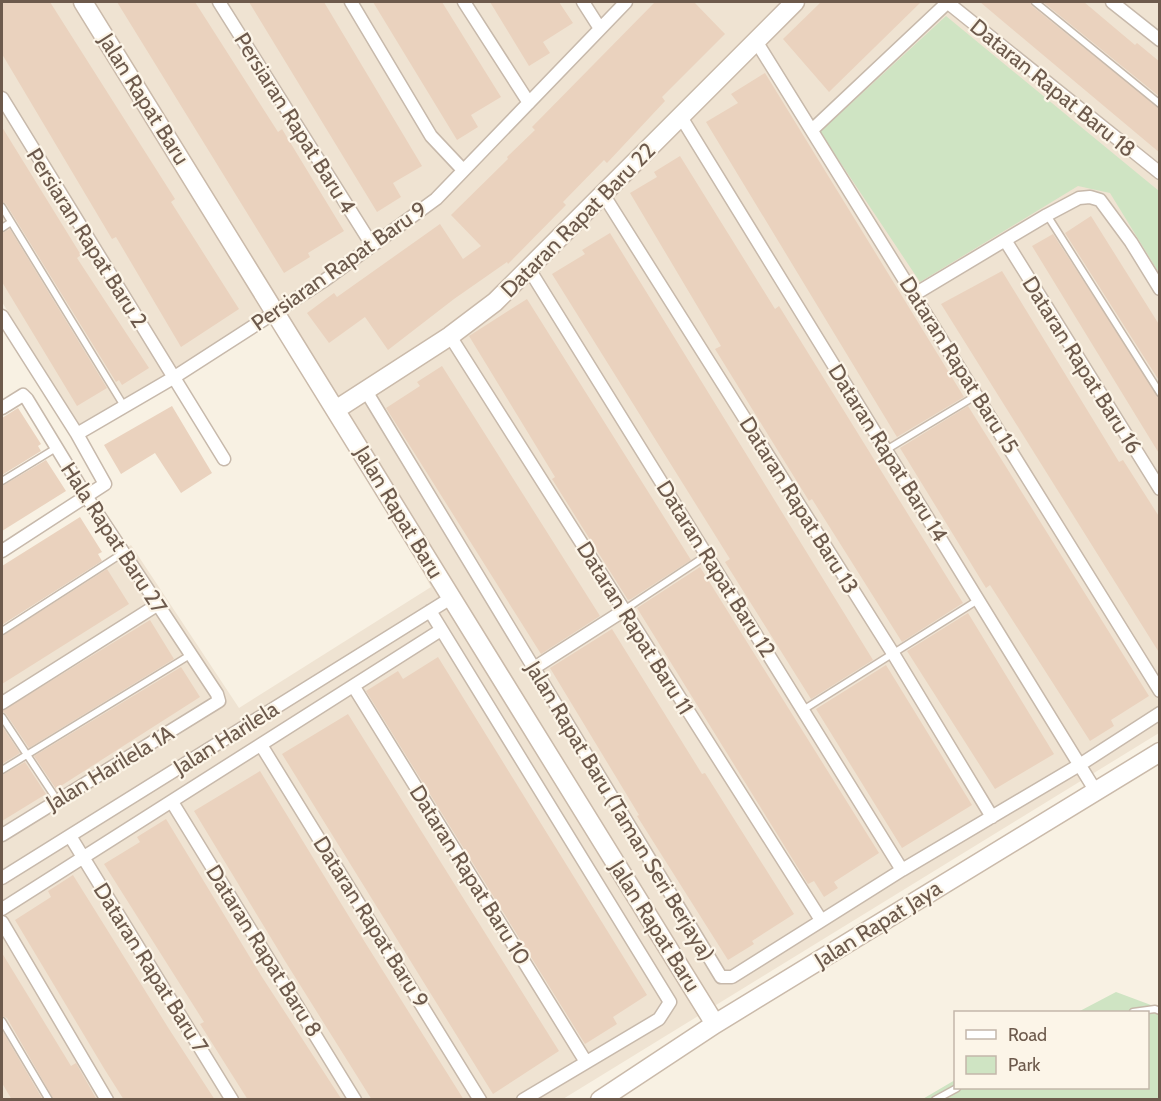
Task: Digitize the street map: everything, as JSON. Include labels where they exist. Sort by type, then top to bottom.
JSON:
[{"type":"street","name":"Jalan Rapat Baru","points":[[82,2],[277,311],[451,598],[716,1024]]},
{"type":"street","name":"Persiaran Rapat Baru 4","points":[[219,2],[372,245]]},
{"type":"street","points":[[351,2],[431,136],[463,170]]},
{"type":"street","points":[[464,2],[529,103]]},
{"type":"street","points":[[583,2],[599,27]]},
{"type":"street","name":"Persiaran Rapat Baru 9","points":[[77,434],[173,378],[277,311],[436,199],[599,27],[626,2]]},
{"type":"street","name":"Dataran Rapat Baru 22","points":[[336,409],[450,336],[495,302],[795,2]]},
{"type":"street","points":[[813,129],[947,2]]},
{"type":"street","name":"Dataran Rapat Baru 18","points":[[947,2],[1160,173]]},
{"type":"street","points":[[1112,2],[1160,40]]},
{"type":"street","name":"Dataran Rapat Baru 15","points":[[756,41],[813,129],[1160,691]]},
{"type":"street","name":"Persiaran Rapat Baru 2","points":[[2,98],[224,459]]},
{"type":"street","name":"Dataran Rapat Baru 14","points":[[681,117],[1095,790]]},
{"type":"street","name":"Dataran Rapat Baru 13","points":[[603,194],[894,655],[992,817]]},
{"type":"street","points":[[915,294],[1047,215],[1079,198],[1090,196],[1100,200],[1131,242],[1160,289]]},
{"type":"street","name":"Dataran Rapat Baru 16","points":[[1005,240],[1160,489]]},
{"type":"street","name":"Dataran Rapat Baru 12","points":[[529,269],[902,870]]},
{"type":"street","points":[[2,316],[6,336],[77,434],[105,484],[2,551]]},
{"type":"street","name":"Dataran Rapat Baru 11","points":[[450,336],[821,920]]},
{"type":"street","name":"Jalan Rapat Baru (Taman Seri Berjaya)","points":[[366,391],[722,977],[732,977],[902,870],[1081,764],[1160,713]]},
{"type":"street","name":"Hala Rapat Baru 27","points":[[2,408],[23,395],[123,554],[217,694],[219,701]]},
{"type":"street","name":"Jalan Harilela","points":[[2,878],[451,598]]},
{"type":"street","points":[[2,703],[157,605]]},
{"type":"street","points":[[534,668],[623,610]]},
{"type":"street","name":"Jalan Rapat Baru","points":[[430,611],[670,1002],[658,1019],[586,1062]]},
{"type":"street","points":[[2,909],[441,630]]},
{"type":"street","name":"Dataran Rapat Baru 10","points":[[354,687],[586,1062]]},
{"type":"street","name":"Jalan Harilela 1A","points":[[2,835],[219,701]]},
{"type":"street","name":"Dataran Rapat Baru 9","points":[[261,745],[480,1100]]},
{"type":"street","name":"Jalan Rapat Jaya","points":[[600,1100],[716,1024],[1160,752]]},
{"type":"street","name":"Dataran Rapat Baru 8","points":[[172,802],[355,1100]]},
{"type":"street","name":"Dataran Rapat Baru 7","points":[[70,836],[232,1100]]},
{"type":"street","points":[[2,922],[107,1100]]},
{"type":"street","points":[[523,1100],[586,1062]]},
{"type":"lane","points":[[1035,2],[1160,104]]},
{"type":"lane","points":[[2,207],[124,407]]},
{"type":"lane","points":[[1047,215],[1160,393]]},
{"type":"lane","points":[[2,228],[11,222]]},
{"type":"lane","points":[[886,450],[977,395]]},
{"type":"lane","points":[[2,481],[56,448]]},
{"type":"lane","points":[[2,631],[123,554]]},
{"type":"lane","points":[[623,610],[707,555]]},
{"type":"lane","points":[[803,710],[894,655],[978,600]]},
{"type":"lane","points":[[2,770],[190,655]]},
{"type":"lane","points":[[2,717],[57,800]]},
{"type":"lane","points":[[1140,1011],[1155,1009],[1160,1011]]},
{"type":"lane","points":[[2,1021],[49,1100]]},
{"type":"lane","points":[[935,1100],[955,1089]]},
{"type":"shaded area","points":[[2,2],[1159,2],[1159,733],[563,1099],[2,1099],[2,627],[131,545],[239,708],[431,587],[330,405],[272,309],[79,427],[2,302]]},
{"type":"green space","points":[[946,16],[1159,191],[1159,273],[1110,193],[1078,186],[920,282],[820,132]]},
{"type":"green space","points":[[1116,992],[1159,1008],[1159,1099],[921,1100],[954,1081],[954,1089],[1149,1089],[1149,1011],[1080,1011]]},
{"type":"building","points":[[2,2],[50,2],[175,199],[171,202],[239,309],[181,347],[116,237],[112,239],[2,54]]},
{"type":"building","points":[[117,2],[195,2],[278,132],[282,129],[344,231],[308,253],[310,257],[284,273]]},
{"type":"building","points":[[249,2],[324,2],[422,166],[393,183],[401,197],[377,212]]},
{"type":"building","points":[[373,2],[442,2],[501,97],[471,115],[478,127],[457,140]]},
{"type":"building","points":[[490,2],[559,2],[573,23],[543,42],[550,53],[529,66]]},
{"type":"building","points":[[655,2],[694,2],[725,34],[662,97],[665,101],[607,163],[604,160],[563,202],[566,205],[508,264],[507,262],[454,299],[388,350],[365,317],[329,343],[307,313],[334,293],[337,297],[440,224],[463,259],[481,246],[451,215],[508,159],[507,157],[535,130],[532,127]]},
{"type":"building","points":[[821,2],[921,2],[829,92],[783,39]]},
{"type":"building","points":[[980,2],[1030,2],[1032,6],[1160,109],[1160,153]]},
{"type":"building","points":[[1043,2],[1084,2],[1135,45],[1137,43],[1160,62],[1160,97]]},
{"type":"building","points":[[765,73],[964,397],[897,437],[706,122],[738,103],[731,94]]},
{"type":"building","points":[[2,127],[81,255],[77,258],[149,368],[122,385],[119,380],[116,382],[6,204],[2,202]]},
{"type":"building","points":[[680,156],[775,309],[779,306],[963,603],[902,642],[812,499],[809,501],[715,349],[721,346],[630,193],[657,177],[654,172]]},
{"type":"building","points":[[1091,216],[1160,326],[1160,382],[1065,233]]},
{"type":"building","points":[[10,229],[107,388],[77,406],[2,282],[2,233]]},
{"type":"building","points":[[610,233],[873,660],[811,699],[725,562],[730,559],[552,274],[585,254],[582,250]]},
{"type":"building","points":[[1053,234],[1160,398],[1160,455],[1032,246]]},
{"type":"building","points":[[1002,271],[1119,462],[1123,460],[1160,518],[1160,654],[941,304]]},
{"type":"building","points":[[527,299],[691,560],[631,599],[628,600],[552,479],[555,477],[469,336]]},
{"type":"building","points":[[442,366],[600,616],[541,654],[386,408],[420,386],[417,382]]},
{"type":"building","points":[[172,406],[212,473],[181,493],[155,453],[121,474],[104,445]]},
{"type":"building","points":[[968,406],[1149,696],[1111,720],[1114,726],[1090,741],[990,585],[986,588],[900,448]]},
{"type":"building","points":[[18,408],[41,444],[38,446],[41,451],[2,475],[2,418]]},
{"type":"building","points":[[46,460],[66,491],[2,531],[2,486]]},
{"type":"building","points":[[80,517],[102,552],[98,554],[102,561],[2,625],[2,566]]},
{"type":"building","points":[[700,567],[879,853],[834,882],[838,888],[824,897],[814,881],[808,884],[637,608]]},
{"type":"building","points":[[107,569],[129,604],[2,684],[2,636]]},
{"type":"building","points":[[968,613],[1054,754],[995,789],[907,651]]},
{"type":"building","points":[[150,620],[174,659],[29,748],[2,711]]},
{"type":"building","points":[[612,629],[702,774],[705,773],[794,914],[752,941],[754,944],[728,960],[637,816],[639,815],[550,668]]},
{"type":"building","points":[[438,657],[647,995],[613,1017],[617,1024],[585,1044],[366,691],[398,671],[403,679]]},
{"type":"building","points":[[886,665],[972,805],[902,848],[816,709]]},
{"type":"building","points":[[181,667],[200,697],[56,789],[34,756]]},
{"type":"building","points":[[348,714],[559,1051],[493,1094],[282,754]]},
{"type":"building","points":[[2,726],[20,753],[2,764]]},
{"type":"building","points":[[25,762],[46,794],[2,821],[2,775]]},
{"type":"building","points":[[260,771],[464,1100],[372,1100],[285,961],[194,811]]},
{"type":"building","points":[[166,819],[262,977],[342,1100],[248,1100],[200,1024],[204,1022],[104,864],[140,842],[137,837]]},
{"type":"building","points":[[73,875],[215,1100],[124,1100],[105,1070],[15,920],[51,897],[48,891]]},
{"type":"building","points":[[2,953],[71,1066],[76,1063],[97,1100],[54,1100],[7,1018],[2,1016]]},
{"type":"building","points":[[2,1030],[43,1100],[12,1100],[2,1083]]}]
